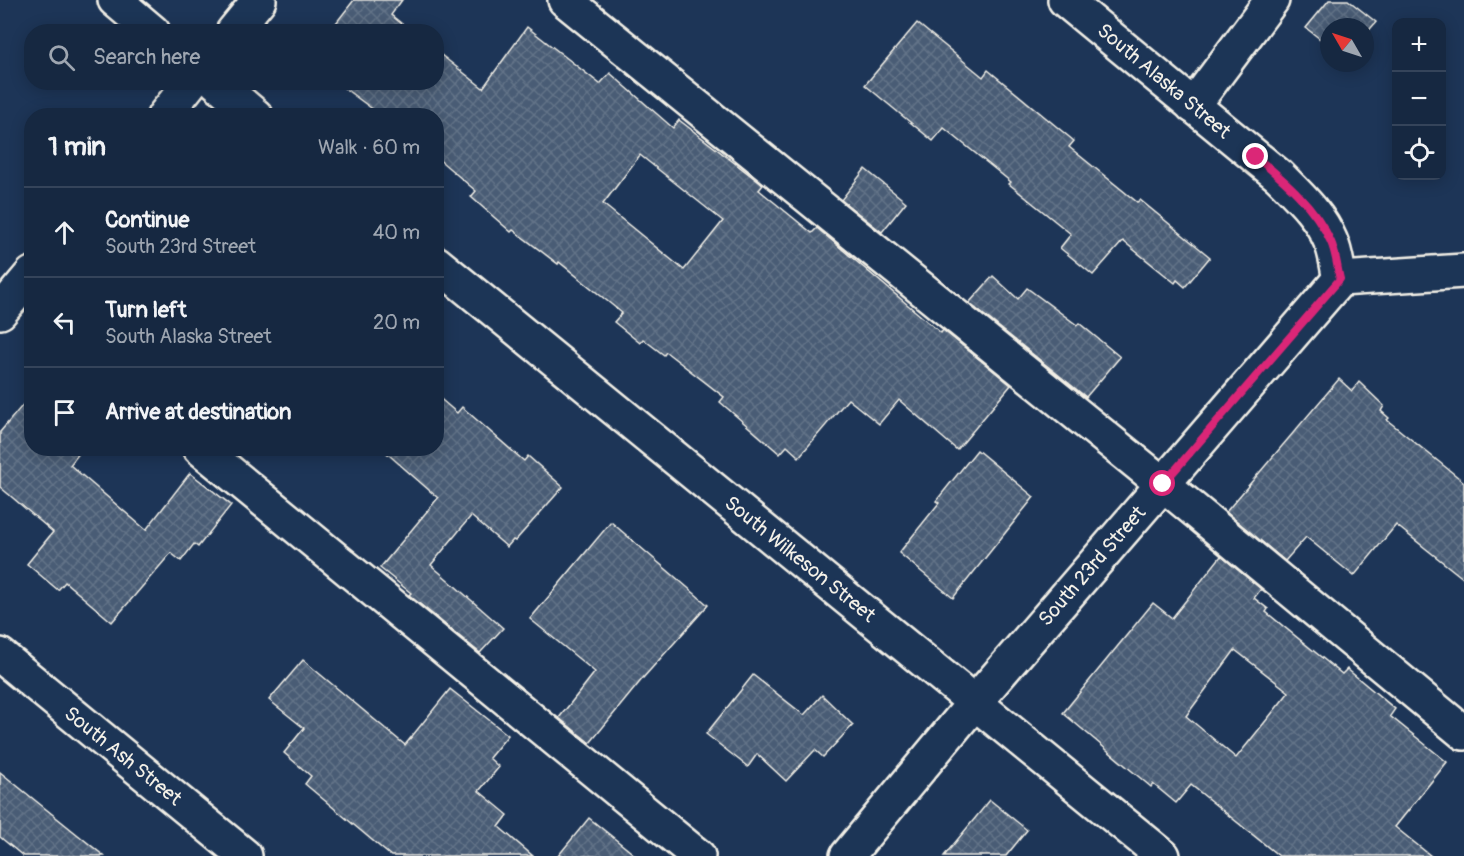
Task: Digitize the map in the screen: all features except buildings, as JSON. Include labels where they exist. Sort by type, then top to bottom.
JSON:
[{"type":"street","points":[[115,0],[144,24]]},
{"type":"street","points":[[240,24],[259,0]]},
{"type":"street","points":[[565,0],[1163,484],[1464,733]]},
{"type":"street","name":"South Alaska Street","points":[[1065,0],[1279,176],[1313,211],[1332,244],[1340,279]]},
{"type":"street","points":[[1193,106],[1272,0]]},
{"type":"street","points":[[170,108],[185,90]]},
{"type":"street","points":[[225,90],[247,108]]},
{"type":"street","name":"South Wilkeson Street","points":[[444,269],[1163,856]]},
{"type":"street","points":[[1340,279],[1464,271]]},
{"type":"street","name":"South 23rd Street","points":[[847,856],[975,702],[1340,279]]},
{"type":"street","points":[[210,456],[698,856]]},
{"type":"street","name":"South Ash Street","points":[[0,655],[245,856]]},
{"type":"route","points":[[1163,484],[1340,279],[1332,244],[1313,211],[1279,176],[1256,157]]}]
